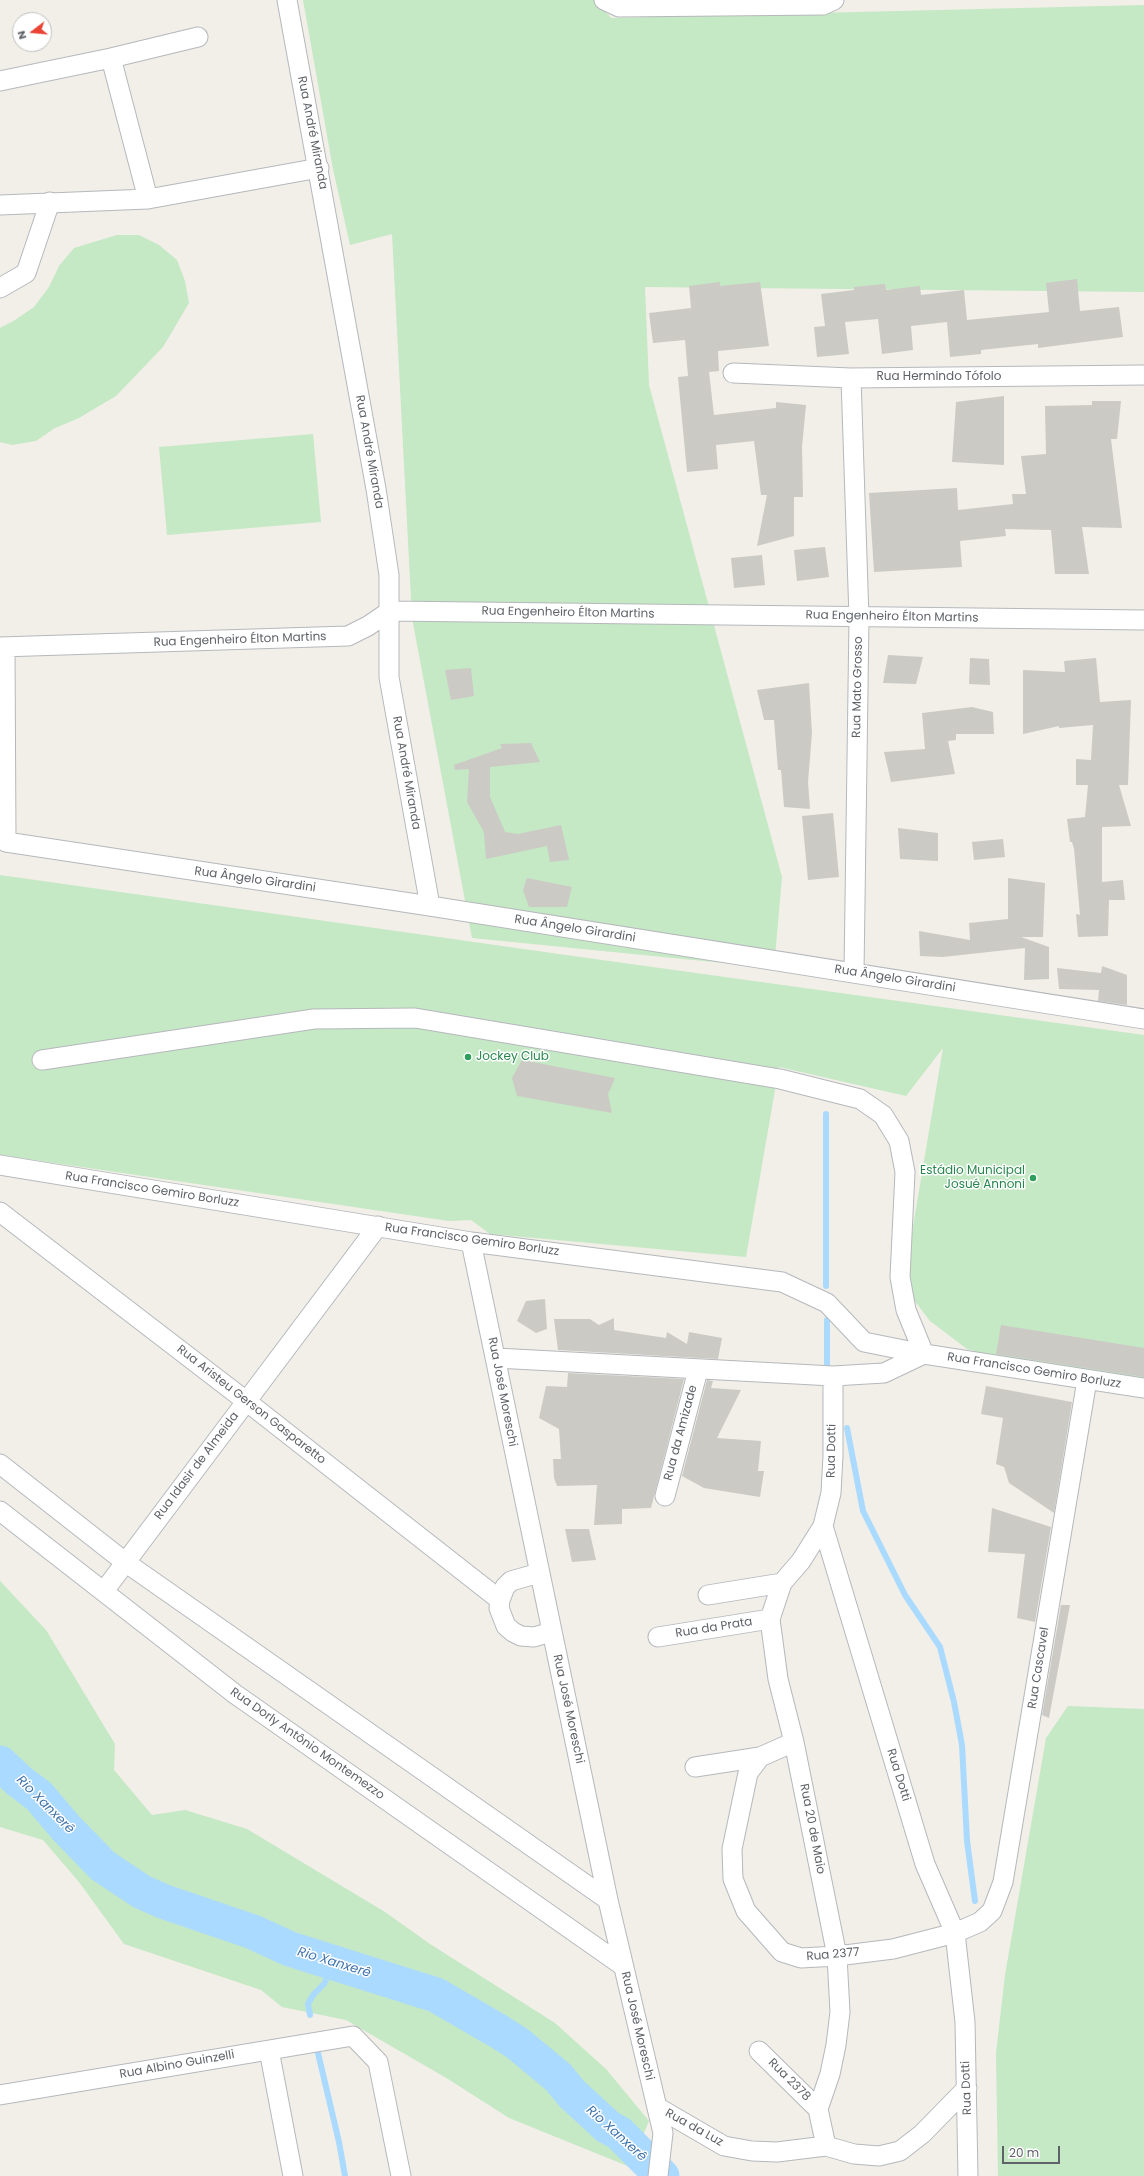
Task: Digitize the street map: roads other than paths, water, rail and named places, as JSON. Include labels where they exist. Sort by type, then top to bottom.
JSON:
[{"type":"street","name":"Rua André Miranda","points":[[287,0],[319,168],[376,489],[389,575],[389,677],[430,906]]},
{"type":"street","points":[[604,0],[619,7],[823,5],[834,0]]},
{"type":"street","points":[[0,81],[111,58],[198,37]]},
{"type":"street","points":[[111,58],[148,199]]},
{"type":"street","points":[[0,205],[148,199],[319,168]]},
{"type":"street","points":[[0,288],[26,273],[50,202]]},
{"type":"street","name":"Rua Hermindo Tófolo","points":[[733,374],[851,378],[1144,375]]},
{"type":"street","name":"Rua Mato Grosso","points":[[851,378],[859,618],[854,972]]},
{"type":"street","name":"Rua Engenheiro Élton Martins","points":[[3,647],[348,636],[368,626],[390,611],[859,618],[1144,620]]},
{"type":"street","name":"Rua Ângelo Girardini","points":[[3,647],[6,842],[430,906],[1144,1019]]},
{"type":"street","points":[[42,1060],[314,1019],[415,1018],[780,1079],[860,1099],[883,1115],[899,1141],[905,1172],[900,1277],[906,1310],[924,1354],[884,1373],[833,1376],[698,1370],[496,1358]]},
{"type":"street","name":"Rua Francisco Gemiro Borluzz","points":[[0,1165],[471,1242],[782,1282],[827,1303],[864,1342],[924,1354],[1144,1388]]},
{"type":"street","name":"Rua Aristeu Gerson Gasparetto","points":[[0,1212],[246,1401],[500,1600]]},
{"type":"street","name":"Rua Idasir de Almeida","points":[[104,1591],[378,1226]]},
{"type":"street","name":"Rua José Moreschi","points":[[471,1242],[608,1900],[663,2133],[658,2176]]},
{"type":"street","name":"Rua da Amizade","points":[[665,1496],[698,1370]]},
{"type":"street","name":"Rua Dotti","points":[[833,1376],[833,1456],[831,1493],[823,1526],[925,1864],[955,1933],[965,2022],[968,2176]]},
{"type":"street","name":"Rua Cascavel","points":[[955,1933],[980,1922],[992,1911],[1003,1882],[1087,1380]]},
{"type":"street","points":[[0,1464],[125,1562],[608,1900]]},
{"type":"street","name":"Rua Dorly Antônio Montemezzo","points":[[0,1511],[235,1694],[623,1966]]},
{"type":"street","name":"Rua 20 de Maio","points":[[818,2109],[830,2074],[836,2045],[840,2012],[837,1956],[794,1742],[778,1679],[770,1619],[782,1583],[800,1561],[823,1526]]},
{"type":"street","points":[[539,1573],[512,1581],[505,1587],[500,1600],[502,1616],[506,1626],[521,1636],[534,1637],[551,1632]]},
{"type":"street","points":[[708,1595],[782,1583]]},
{"type":"street","name":"Rua da Prata","points":[[658,1637],[770,1619]]},
{"type":"street","points":[[695,1767],[760,1758],[794,1742]]},
{"type":"street","name":"Rua 2377","points":[[760,1758],[748,1773],[732,1849],[733,1879],[746,1911],[782,1952],[801,1958],[837,1956],[893,1949],[955,1933]]},
{"type":"street","name":"Rua Albino Guinzelli","points":[[0,2095],[353,2036],[378,2062],[401,2176]]},
{"type":"street","points":[[269,2050],[292,2176]]},
{"type":"street","name":"Rua 2378","points":[[759,2051],[818,2109]]},
{"type":"street","name":"Rua da Luz","points":[[657,2107],[724,2146],[752,2151],[777,2152],[826,2146],[854,2154],[872,2156],[900,2151],[927,2129],[967,2088]]},
{"type":"street","points":[[818,2109],[826,2146]]},
{"type":"waterway","points":[[826,1114],[826,1286]]},
{"type":"waterway","points":[[827,1320],[827,1374]]},
{"type":"waterway","points":[[847,1428],[863,1511],[905,1595],[940,1647],[954,1702],[962,1745],[967,1841],[975,1901]]},
{"type":"waterway","name":"Rio Xanxerê","points":[[0,1763],[19,1781],[39,1796],[66,1828],[103,1866],[142,1892],[165,1902],[253,1932],[290,1949],[436,1995],[498,2031],[517,2043],[558,2077],[572,2094],[608,2127],[619,2133],[662,2176]]},
{"type":"waterway","points":[[310,2015],[308,2004],[313,1995],[324,1984],[334,1964]]},
{"type":"waterway","points":[[318,2053],[339,2142],[345,2176]]},
{"type":"place","name":"Jockey Club","points":[[468,1057]]},
{"type":"place","name":"Estádio Municipal Josué Annoni","points":[[1033,1178]]}]
